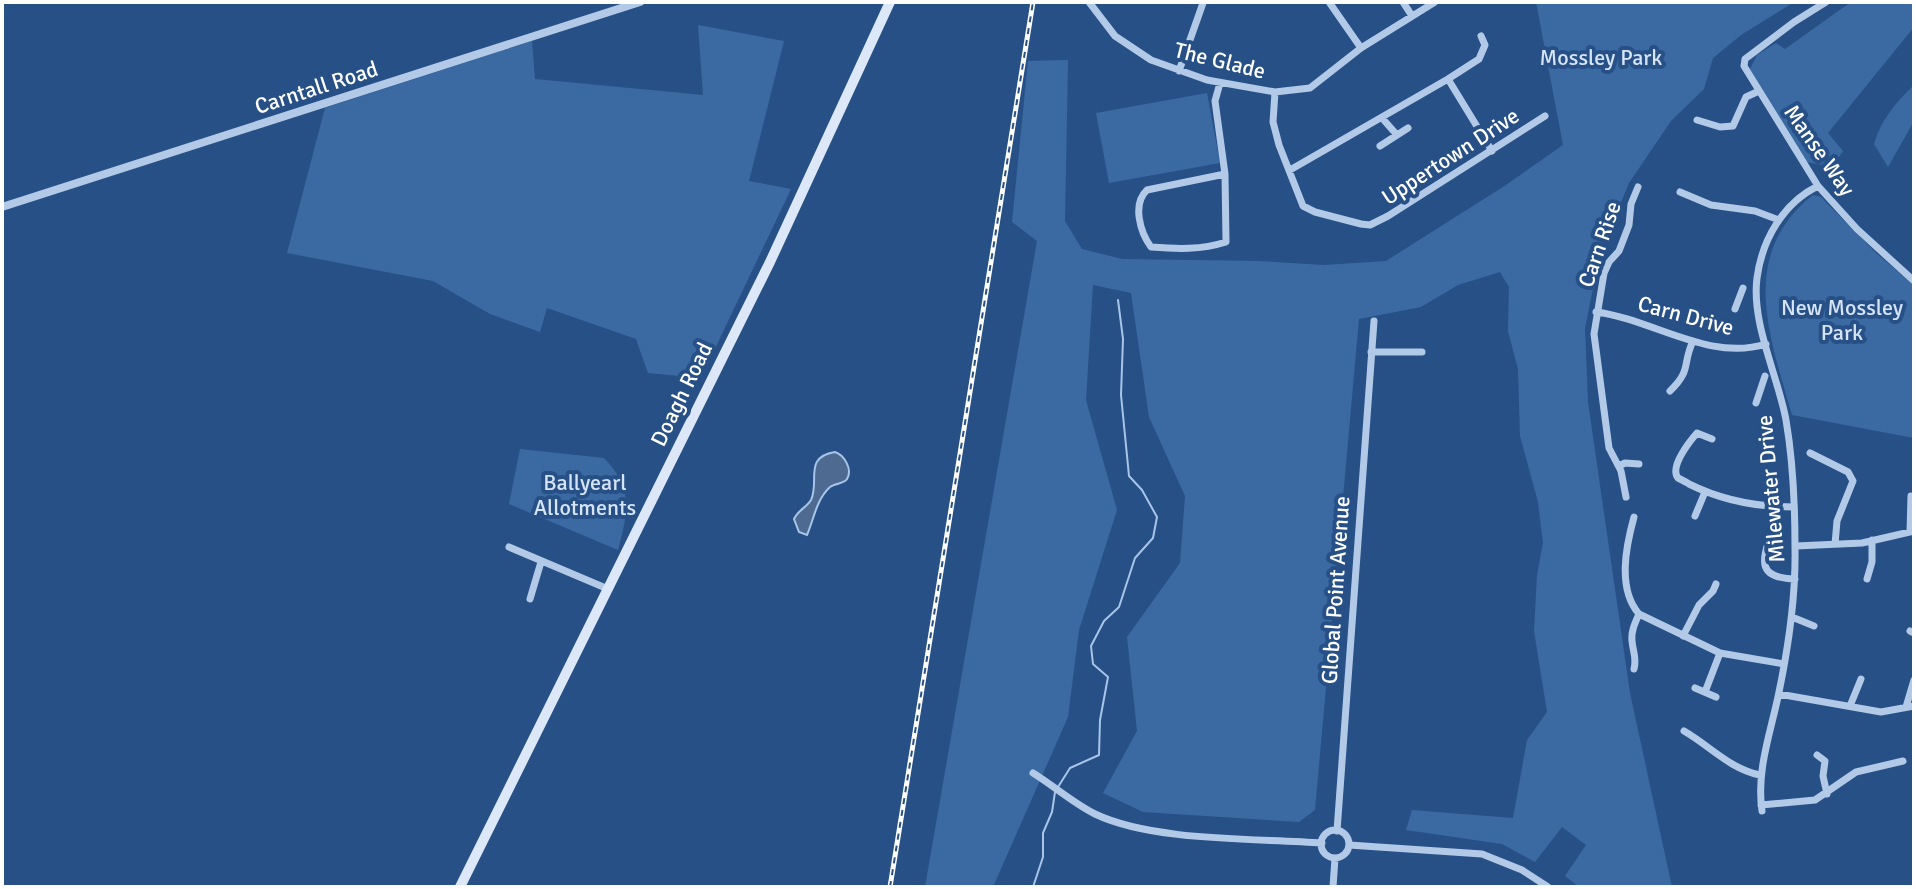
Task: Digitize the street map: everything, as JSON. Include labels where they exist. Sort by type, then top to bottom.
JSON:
[{"type":"main road","name":"Doagh Road","points":[[459,887],[770,262],[890,2]]},
{"type":"street","name":"Carntall Road","points":[[2,207],[640,2]]},
{"type":"street","name":"The Glade","points":[[1089,2],[1115,36],[1151,60],[1220,83],[1275,92],[1310,88],[1361,48],[1435,2]]},
{"type":"street","points":[[1329,2],[1361,48]]},
{"type":"street","points":[[1403,2],[1412,16]]},
{"type":"street","name":"Manse Way","points":[[1826,2],[1794,22],[1744,63],[1818,186],[1857,229],[1914,281]]},
{"type":"street","points":[[1179,71],[1203,3]]},
{"type":"street","points":[[1290,170],[1479,59],[1485,45],[1481,36]]},
{"type":"street","points":[[1448,79],[1492,151]]},
{"type":"street","points":[[1220,83],[1215,101],[1225,174],[1226,242],[1197,248],[1151,247],[1145,238],[1139,197],[1147,190],[1225,174]]},
{"type":"street","points":[[1697,120],[1720,127],[1733,126],[1746,97],[1759,91]]},
{"type":"street","name":"Uppertown Drive","points":[[1275,92],[1273,122],[1294,189],[1303,206],[1315,212],[1370,225],[1378,223],[1545,116]]},
{"type":"street","points":[[1382,118],[1397,135]]},
{"type":"street","points":[[1380,146],[1408,128]]},
{"type":"street","name":"Milewater Drive","points":[[1818,186],[1802,193],[1779,220],[1757,277],[1756,299],[1786,418],[1796,546],[1792,617],[1779,694],[1760,775],[1762,808],[1815,800],[1827,794]]},
{"type":"street","name":"Carn Rise","points":[[1626,497],[1619,466],[1609,448],[1594,334],[1604,273],[1619,251],[1638,187]]},
{"type":"street","points":[[1680,192],[1711,205],[1755,211],[1779,220]]},
{"type":"street","points":[[1735,309],[1742,292],[1756,299]]},
{"type":"street","name":"Carn Drive","points":[[1596,312],[1617,315],[1693,341],[1736,348],[1766,344]]},
{"type":"street","name":"Global Point Avenue","points":[[1337,831],[1374,321]]},
{"type":"street","points":[[1670,391],[1684,378],[1688,351],[1693,341]]},
{"type":"street","points":[[1371,352],[1422,352]]},
{"type":"street","points":[[1756,403],[1765,376]]},
{"type":"street","points":[[1759,392],[1778,390]]},
{"type":"street","points":[[1712,439],[1697,429],[1678,461],[1677,476],[1705,492],[1747,503],[1794,507]]},
{"type":"street","points":[[1810,453],[1848,472],[1853,481],[1837,521],[1835,544]]},
{"type":"street","points":[[1619,466],[1639,464]]},
{"type":"street","points":[[1695,516],[1705,492]]},
{"type":"street","points":[[1796,546],[1872,540],[1912,532],[1911,496]]},
{"type":"street","points":[[1634,517],[1626,564],[1626,587],[1631,605],[1639,614],[1720,653],[1784,664]]},
{"type":"street","points":[[1773,528],[1763,558],[1767,571],[1777,579],[1795,579]]},
{"type":"street","points":[[1867,579],[1872,562],[1872,540]]},
{"type":"street","points":[[509,547],[608,589]]},
{"type":"street","points":[[530,599],[541,562]]},
{"type":"street","points":[[1683,636],[1699,605],[1716,584]]},
{"type":"street","points":[[1634,669],[1637,658],[1632,630],[1639,614]]},
{"type":"street","points":[[1792,617],[1814,626]]},
{"type":"street","points":[[1705,692],[1720,653]]},
{"type":"street","points":[[1850,706],[1861,679]]},
{"type":"street","points":[[1779,694],[1881,712],[1910,706],[1914,680]]},
{"type":"street","points":[[1695,688],[1716,697]]},
{"type":"street","points":[[1684,731],[1736,768],[1760,775]]},
{"type":"street","points":[[1817,755],[1825,761],[1823,776],[1827,794],[1856,772],[1903,761]]},
{"type":"street","points":[[1033,773],[1095,814],[1127,825],[1165,833],[1322,843]]},
{"type":"street","points":[[1337,831],[1347,837],[1349,845],[1345,854],[1335,858],[1327,855],[1322,843],[1327,834],[1337,831]]},
{"type":"street","points":[[1349,845],[1482,854],[1522,870],[1548,887]]},
{"type":"street","points":[[1333,887],[1335,858]]},
{"type":"green space","name":"Mossley Park","points":[[1536,2],[1794,2],[1741,35],[1713,58],[1704,89],[1671,121],[1629,183],[1600,254],[1585,328],[1588,402],[1630,693],[1672,887],[1579,887],[1565,876],[1586,845],[1562,827],[1535,862],[1502,844],[1406,830],[1412,810],[1513,818],[1527,740],[1547,712],[1534,631],[1537,575],[1543,543],[1538,502],[1520,436],[1518,369],[1508,331],[1509,287],[1500,272],[1458,285],[1421,307],[1359,319],[1315,810],[1299,822],[1143,812],[1103,793],[1137,731],[1127,637],[1180,563],[1185,496],[1149,417],[1131,293],[1093,285],[1086,400],[1117,510],[1079,630],[1068,717],[993,887],[925,887],[1037,241],[1012,222],[1028,61],[1068,60],[1065,221],[1082,249],[1122,259],[1324,265],[1386,261],[1563,145]]},
{"type":"green space","points":[[1851,2],[1914,2],[1914,27],[1828,133],[1843,151],[1832,167],[1806,162],[1750,69],[1757,55],[1776,43],[1785,49]]},
{"type":"green space","points":[[698,25],[784,41],[749,181],[791,189],[701,378],[648,373],[636,339],[547,308],[540,332],[490,314],[433,281],[287,253],[325,108],[532,41],[535,79],[703,95]]},
{"type":"green space","points":[[1914,85],[1914,121],[1888,167],[1874,144],[1890,112]]},
{"type":"green space","points":[[1207,93],[1220,163],[1109,183],[1096,113]]},
{"type":"green space","name":"New Mossley Park","points":[[1813,195],[1821,197],[1876,253],[1914,285],[1914,438],[1792,415],[1769,327],[1767,270],[1775,244],[1789,218]]},
{"type":"green space","name":"Ballyearl Allotments","points":[[520,449],[604,458],[620,480],[626,501],[618,550],[509,504]]},
{"type":"shaded area","points":[[835,452],[847,463],[849,475],[844,482],[825,492],[807,535],[799,532],[794,519],[811,500],[816,464],[825,455]]},
{"type":"waterway","points":[[1058,787],[1070,768],[1099,755],[1100,720],[1108,677],[1093,664],[1091,646],[1104,621],[1119,607],[1135,558],[1153,538],[1157,517],[1142,490],[1129,476],[1121,395],[1123,339],[1118,300]]},
{"type":"waterway","points":[[1033,887],[1043,857],[1043,833],[1052,812],[1055,792]]},
{"type":"railway","points":[[890,887],[1033,2]]}]
